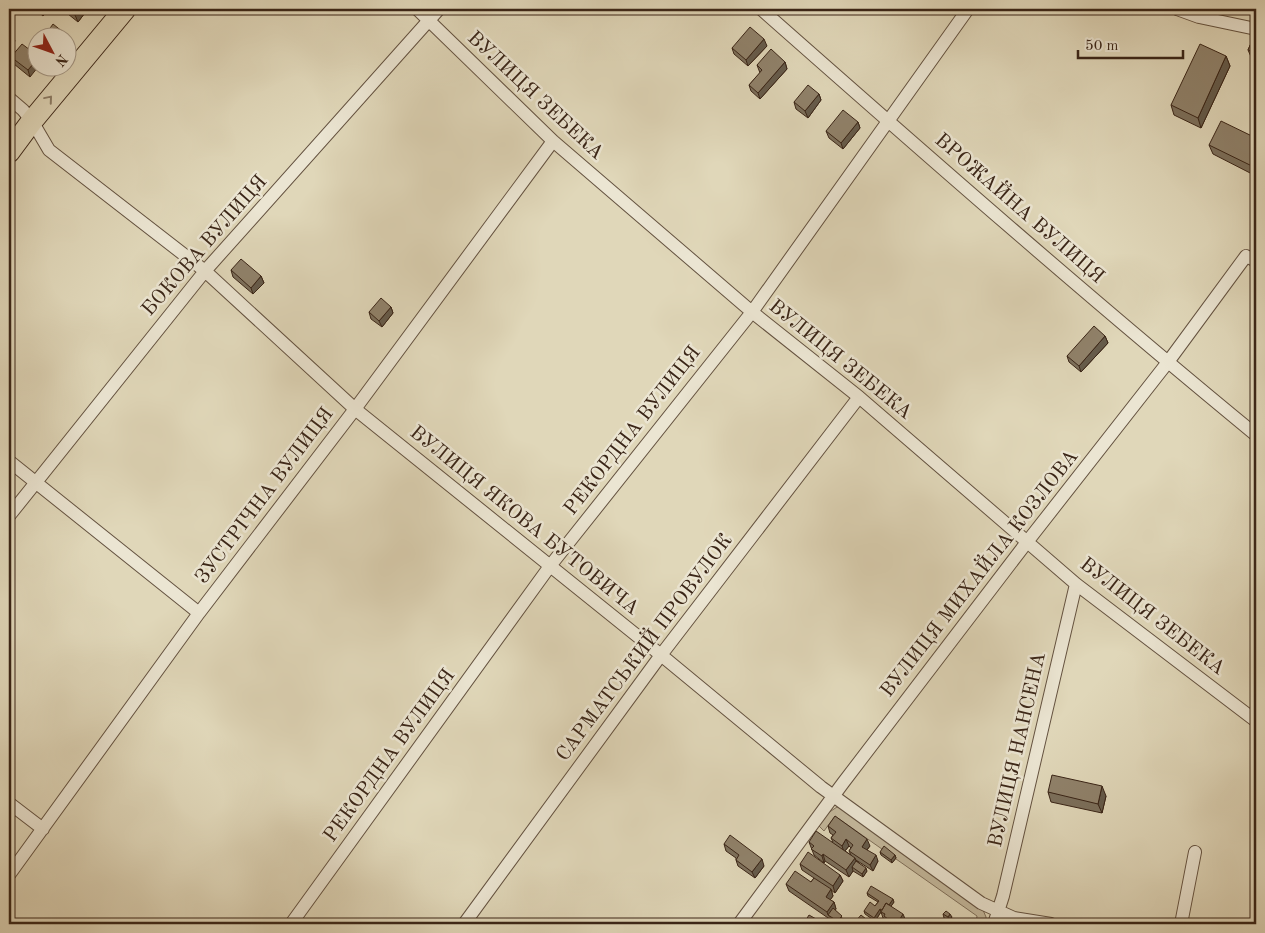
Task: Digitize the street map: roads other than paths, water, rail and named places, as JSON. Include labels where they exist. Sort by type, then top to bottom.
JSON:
[{"type":"highway","points":[[9,152],[32,120],[125,9]]},
{"type":"street","name":"ВУЛИЦЯ ЗЕБЕКА","points":[[417,9],[553,141],[752,312],[859,397],[1076,584],[1256,721]]},
{"type":"street","name":"БОКОВА ВУЛИЦЯ","points":[[9,516],[205,272],[439,9]]},
{"type":"street","name":"ВРОЖАЙНА ВУЛИЦЯ","points":[[761,9],[1168,362],[1256,435]]},
{"type":"street","name":"РЕКОРДНА ВУЛИЦЯ","points":[[291,924],[550,566],[752,312],[887,120],[968,9]]},
{"type":"street","points":[[1177,9],[1200,17],[1256,29]]},
{"type":"street","name":"ВУЛИЦЯ ЯКОВА БУТОВИЧА","points":[[9,98],[32,120],[49,150],[205,272],[355,409],[834,796],[981,902],[1014,918],[1051,924]]},
{"type":"street","name":"ЗУСТРІЧНА ВУЛИЦЯ","points":[[9,875],[199,613],[355,409],[553,141]]},
{"type":"street","name":"ВУЛИЦЯ МИХАЙЛА КОЗЛОВА","points":[[739,924],[1027,542],[1168,362],[1246,256],[1256,261]]},
{"type":"street","name":"САРМАТСЬКИЙ ПРОВУЛОК","points":[[464,924],[660,654],[859,397]]},
{"type":"street","points":[[9,461],[199,613]]},
{"type":"street","name":"ВУЛИЦЯ НАНСЕНА","points":[[994,924],[999,911],[1076,584]]},
{"type":"street","points":[[9,803],[43,829]]},
{"type":"street","points":[[1181,924],[1194,852]]}]
